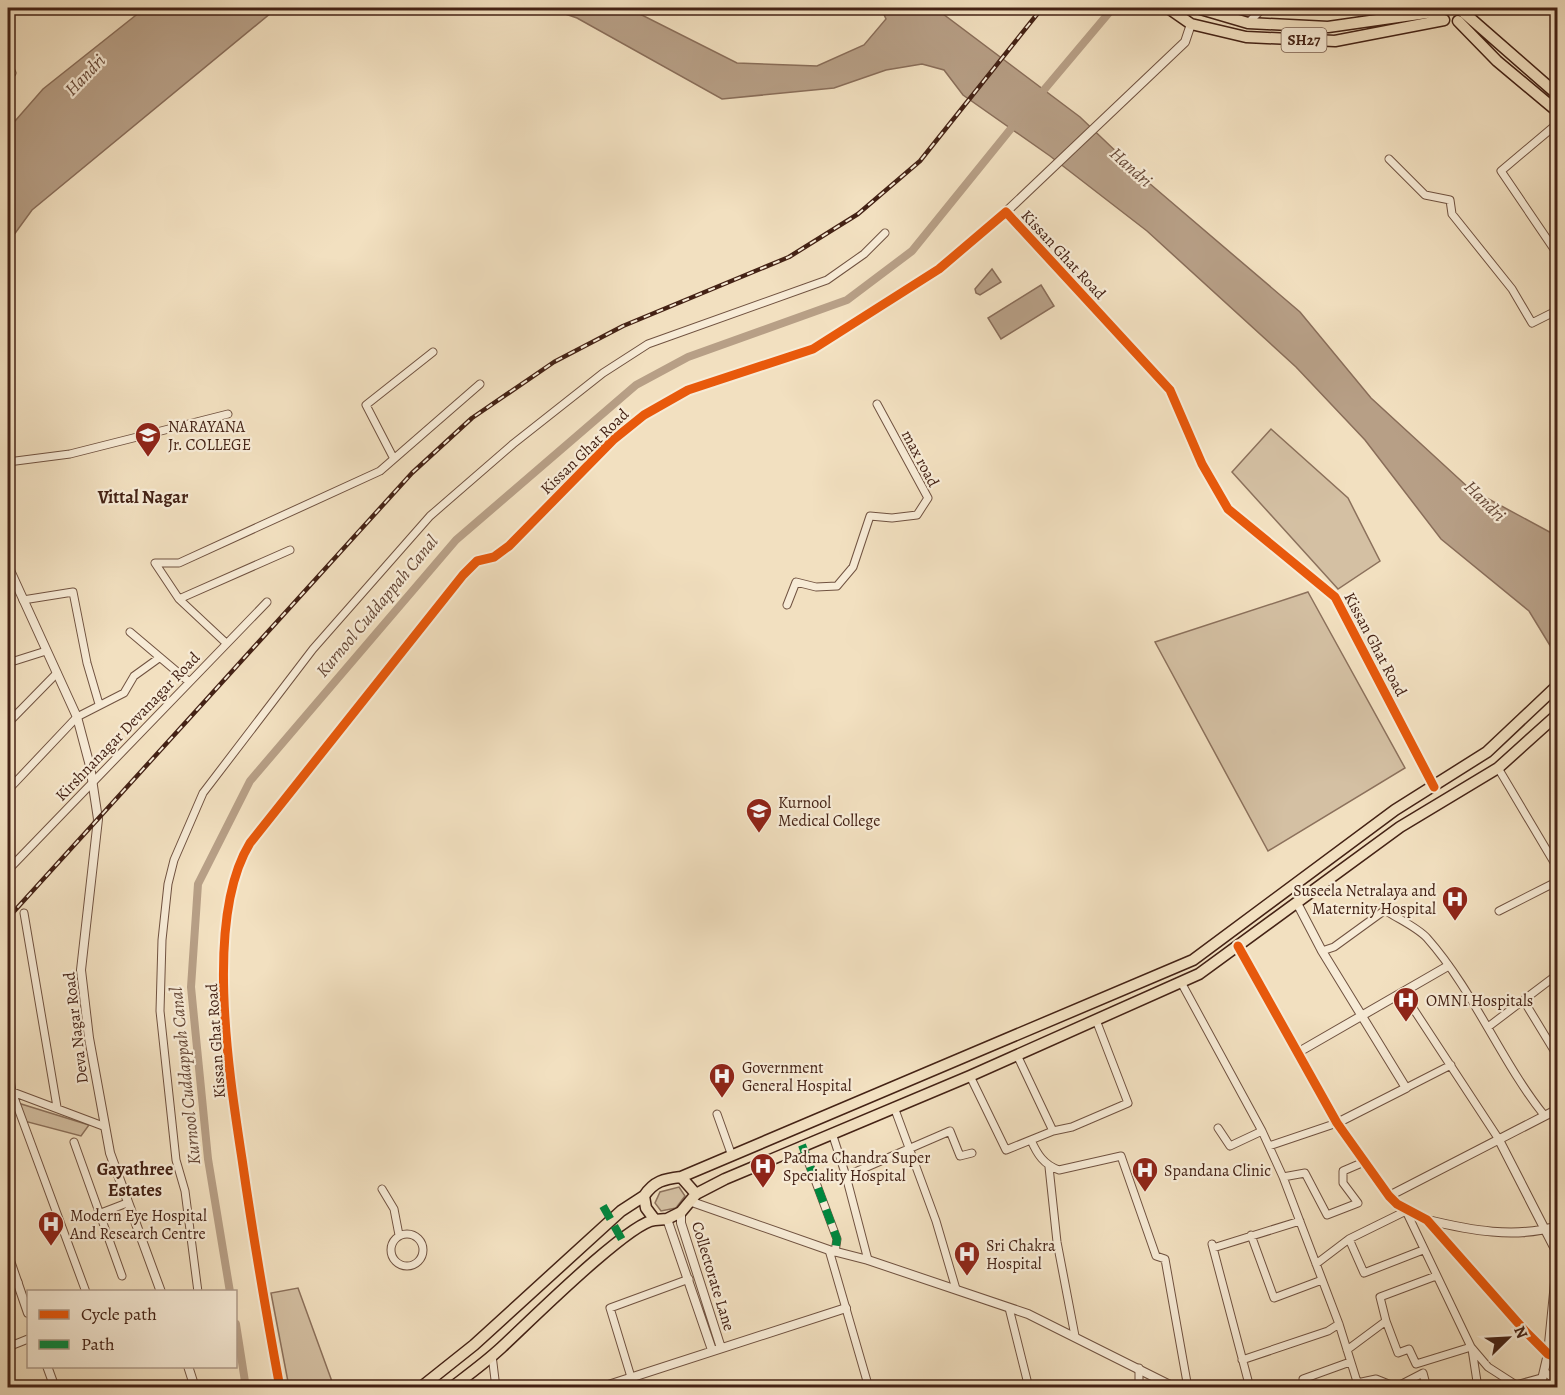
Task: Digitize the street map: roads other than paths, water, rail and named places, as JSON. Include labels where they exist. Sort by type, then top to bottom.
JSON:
[{"type":"main road","name":"SH27","points":[[1168,8],[1191,24],[1246,37],[1335,41],[1442,13]]},
{"type":"main road","name":"SH27","points":[[1197,8],[1248,23],[1328,27],[1442,13]]},
{"type":"main road","points":[[1442,13],[1451,23],[1460,13]]},
{"type":"main road","points":[[1460,13],[1557,94]]},
{"type":"main road","points":[[1460,13],[1497,61],[1557,112]]},
{"type":"main road","points":[[420,1388],[474,1345],[621,1211],[644,1196],[651,1186],[664,1179],[681,1177],[732,1156],[1182,966],[1231,935],[1395,810],[1487,752],[1557,685]]},
{"type":"main road","points":[[450,1388],[492,1355],[604,1252],[636,1229],[655,1220],[668,1219],[681,1212],[694,1198],[802,1146],[1182,984],[1238,946],[1400,826],[1498,768],[1557,714]]},
{"type":"main road","points":[[1452,776],[1461,791]]},
{"type":"main road","points":[[1231,935],[1238,946]]},
{"type":"main road","points":[[681,1177],[694,1198]]},
{"type":"main road","points":[[644,1196],[646,1208],[655,1220]]},
{"type":"street","points":[[1248,23],[1263,8]]},
{"type":"street","points":[[1006,212],[1185,42],[1191,24]]},
{"type":"street","points":[[8,65],[12,73],[8,79]]},
{"type":"street","points":[[1557,123],[1501,171],[1557,255]]},
{"type":"street","points":[[1389,159],[1425,195],[1450,200],[1452,214],[1512,289],[1532,323],[1557,310]]},
{"type":"street","name":"Kissan Ghat Road","points":[[280,1388],[255,1249],[234,1108],[224,1010],[226,936],[232,883],[245,851],[463,575],[477,561],[494,557],[509,546],[613,440],[644,415],[688,390],[813,349],[939,269],[1006,212],[1170,390],[1202,464],[1228,509],[1335,597],[1434,787]]},
{"type":"street","points":[[198,1290],[185,1191],[176,1160],[160,1011],[162,940],[168,884],[174,860],[203,793],[313,649],[430,516],[513,444],[603,373],[648,344],[827,280],[864,254],[885,233]]},
{"type":"street","points":[[394,459],[366,405],[433,352]]},
{"type":"street","points":[[226,643],[180,599],[155,563],[179,563],[380,471],[480,384]]},
{"type":"street","name":"max road","points":[[787,605],[796,582],[816,587],[837,586],[853,567],[870,516],[892,518],[917,515],[928,498],[877,404]]},
{"type":"street","points":[[8,462],[70,454],[228,414]]},
{"type":"street","points":[[180,599],[290,550]]},
{"type":"street","name":"Deva Nagar Road","points":[[8,566],[77,717],[92,781],[98,819],[81,970],[103,1126],[127,1203],[160,1290]]},
{"type":"street","points":[[23,600],[73,592],[87,663],[99,704]]},
{"type":"street","name":"Kirshnanagar Devanagar Road","points":[[8,870],[188,681],[267,602]]},
{"type":"street","points":[[130,632],[188,681]]},
{"type":"street","points":[[8,663],[46,651]]},
{"type":"street","points":[[8,790],[77,717],[124,693],[134,676],[159,658]]},
{"type":"street","points":[[8,723],[57,673]]},
{"type":"street","points":[[1498,768],[1557,869]]},
{"type":"street","points":[[1499,911],[1557,881]]},
{"type":"street","points":[[1297,903],[1322,951],[1407,1088]]},
{"type":"street","points":[[1322,951],[1334,946],[1385,910],[1426,936],[1488,1027],[1526,1093],[1544,1114]]},
{"type":"street","points":[[24,913],[57,1107]]},
{"type":"street","points":[[1238,946],[1337,1123],[1397,1204],[1427,1220],[1474,1231],[1544,1230],[1557,1226]]},
{"type":"street","points":[[1297,1053],[1448,966]]},
{"type":"street","points":[[1488,1027],[1557,974]]},
{"type":"street","points":[[1182,984],[1269,1146],[1339,1323],[1358,1385],[1376,1379],[1396,1387],[1423,1373],[1427,1388]]},
{"type":"street","points":[[1403,993],[1497,1138],[1557,1253],[1548,1354],[1542,1379]]},
{"type":"street","points":[[1524,1001],[1557,1057]]},
{"type":"street","points":[[970,1076],[1006,1150],[1053,1131],[1072,1127],[1128,1103],[1096,1020]]},
{"type":"street","points":[[1017,1055],[1053,1131]]},
{"type":"street","points":[[1269,1146],[1337,1123],[1450,1065]]},
{"type":"street","points":[[8,1067],[10,1091],[85,1290]]},
{"type":"street","points":[[10,1091],[103,1126]]},
{"type":"street","points":[[894,1107],[936,1221],[956,1289]]},
{"type":"street","points":[[1389,1196],[1497,1138],[1544,1114],[1557,1110]]},
{"type":"street","points":[[717,1114],[732,1156]]},
{"type":"street","points":[[1218,1128],[1230,1146],[1262,1131]]},
{"type":"street","points":[[846,1176],[950,1131],[960,1156],[972,1154]]},
{"type":"street","points":[[832,1133],[868,1260]]},
{"type":"street","points":[[1031,1140],[1037,1153],[1049,1167],[1059,1170],[1121,1156],[1156,1256],[1165,1259],[1188,1388]]},
{"type":"street","points":[[74,1142],[102,1212],[122,1276]]},
{"type":"street","points":[[802,1146],[837,1239],[832,1251],[869,1388]]},
{"type":"street","points":[[1283,1178],[1305,1173],[1327,1215],[1358,1203],[1342,1183],[1342,1171],[1364,1162]]},
{"type":"street","points":[[1049,1167],[1057,1242],[1075,1336]]},
{"type":"street","points":[[382,1189],[394,1209],[399,1235],[392,1245],[393,1258],[406,1266],[416,1263],[422,1254],[419,1239],[410,1234],[399,1235]]},
{"type":"street","points":[[694,1198],[832,1251],[868,1260],[1009,1308],[1075,1336],[1176,1388]]},
{"type":"street","points":[[102,1212],[127,1203]]},
{"type":"street","points":[[1316,1264],[1349,1239],[1408,1210]]},
{"type":"street","points":[[1408,1210],[1423,1250],[1471,1347],[1488,1367],[1516,1385],[1542,1379],[1557,1382]]},
{"type":"street","name":"Collectorate Lane","points":[[681,1212],[681,1223],[698,1276],[716,1349]]},
{"type":"street","name":"Collectorate Lane","points":[[668,1219],[716,1349]]},
{"type":"street","points":[[1427,1220],[1548,1354],[1557,1358]]},
{"type":"street","points":[[1250,1388],[1213,1246],[1300,1221]]},
{"type":"street","points":[[1251,1235],[1274,1298],[1322,1280]]},
{"type":"street","points":[[1349,1239],[1364,1272],[1423,1250]]},
{"type":"street","points":[[8,1255],[27,1310]]},
{"type":"street","points":[[631,1377],[610,1308],[698,1276]]},
{"type":"street","points":[[1436,1276],[1380,1297],[1398,1353],[1409,1349],[1416,1364],[1471,1347]]},
{"type":"street","points":[[8,1286],[18,1282]]},
{"type":"street","points":[[599,1388],[846,1308]]},
{"type":"street","points":[[1009,1308],[1029,1388]]},
{"type":"street","points":[[1347,1350],[1386,1321]]},
{"type":"street","points":[[1242,1360],[1328,1331],[1339,1323]]},
{"type":"street","points":[[8,1347],[27,1339]]},
{"type":"street","points":[[1471,1347],[1479,1388]]},
{"type":"street","points":[[492,1355],[496,1388]]},
{"type":"street","points":[[1304,1388],[1303,1379],[1350,1362]]},
{"type":"street","points":[[48,1368],[55,1388]]},
{"type":"street","points":[[189,1368],[195,1388]]},
{"type":"street","points":[[1139,1368],[1139,1388]]},
{"type":"water","name":"Handri","points":[[145,8],[277,8],[32,210],[8,243],[8,129],[43,89]]},
{"type":"water","name":"Handri","points":[[548,8],[628,8],[737,63],[817,66],[864,45],[886,19],[881,8],[935,8],[1080,117],[1149,183],[1300,312],[1371,398],[1470,489],[1557,536],[1557,657],[1529,611],[1441,539],[1365,440],[1296,367],[1147,231],[1050,156],[963,95],[944,70],[922,64],[886,70],[834,88],[722,99],[577,18]]},
{"type":"water","points":[[992,269],[1001,282],[980,295],[976,293],[975,289]]},
{"type":"water","points":[[1041,285],[1054,306],[1001,339],[988,318]]},
{"type":"waterway","points":[[1038,97],[1113,8]]},
{"type":"waterway","name":"Kurnool Cuddappah Canal","points":[[230,1290],[208,1159],[191,987],[198,884],[250,781],[456,540],[636,385],[688,357],[847,300],[912,251],[1018,120]]},
{"type":"waterway","name":"Kurnool Cuddappah Canal","points":[[237,1330],[246,1388]]},
{"type":"tunnel","points":[[603,1206],[625,1245]]},
{"type":"railway","points":[[8,918],[412,473],[472,418],[554,362],[623,326],[789,257],[858,214],[920,161],[1042,8]]},
{"type":"place","name":"NARAYANA Jr. COLLEGE","points":[[148,458]]},
{"type":"place","name":"Kurnool Medical College","points":[[759,834]]},
{"type":"place","name":"Suseela Netralaya and Maternity Hospital","points":[[1455,922]]},
{"type":"place","name":"OMNI Hospitals","points":[[1406,1023]]},
{"type":"place","name":"Government General Hospital","points":[[722,1099]]},
{"type":"place","name":"Padma Chandra Super Speciality Hospital","points":[[763,1189]]},
{"type":"place","name":"Spandana Clinic","points":[[1145,1193]]},
{"type":"place","name":"Modern Eye Hospital And Research Centre","points":[[51,1247]]},
{"type":"place","name":"Sri Chakra Hospital","points":[[967,1277]]},
{"type":"district","name":"Vittal Nagar","points":[[143,497]]},
{"type":"district","name":"Gayathree Estates","points":[[135,1179]]}]
